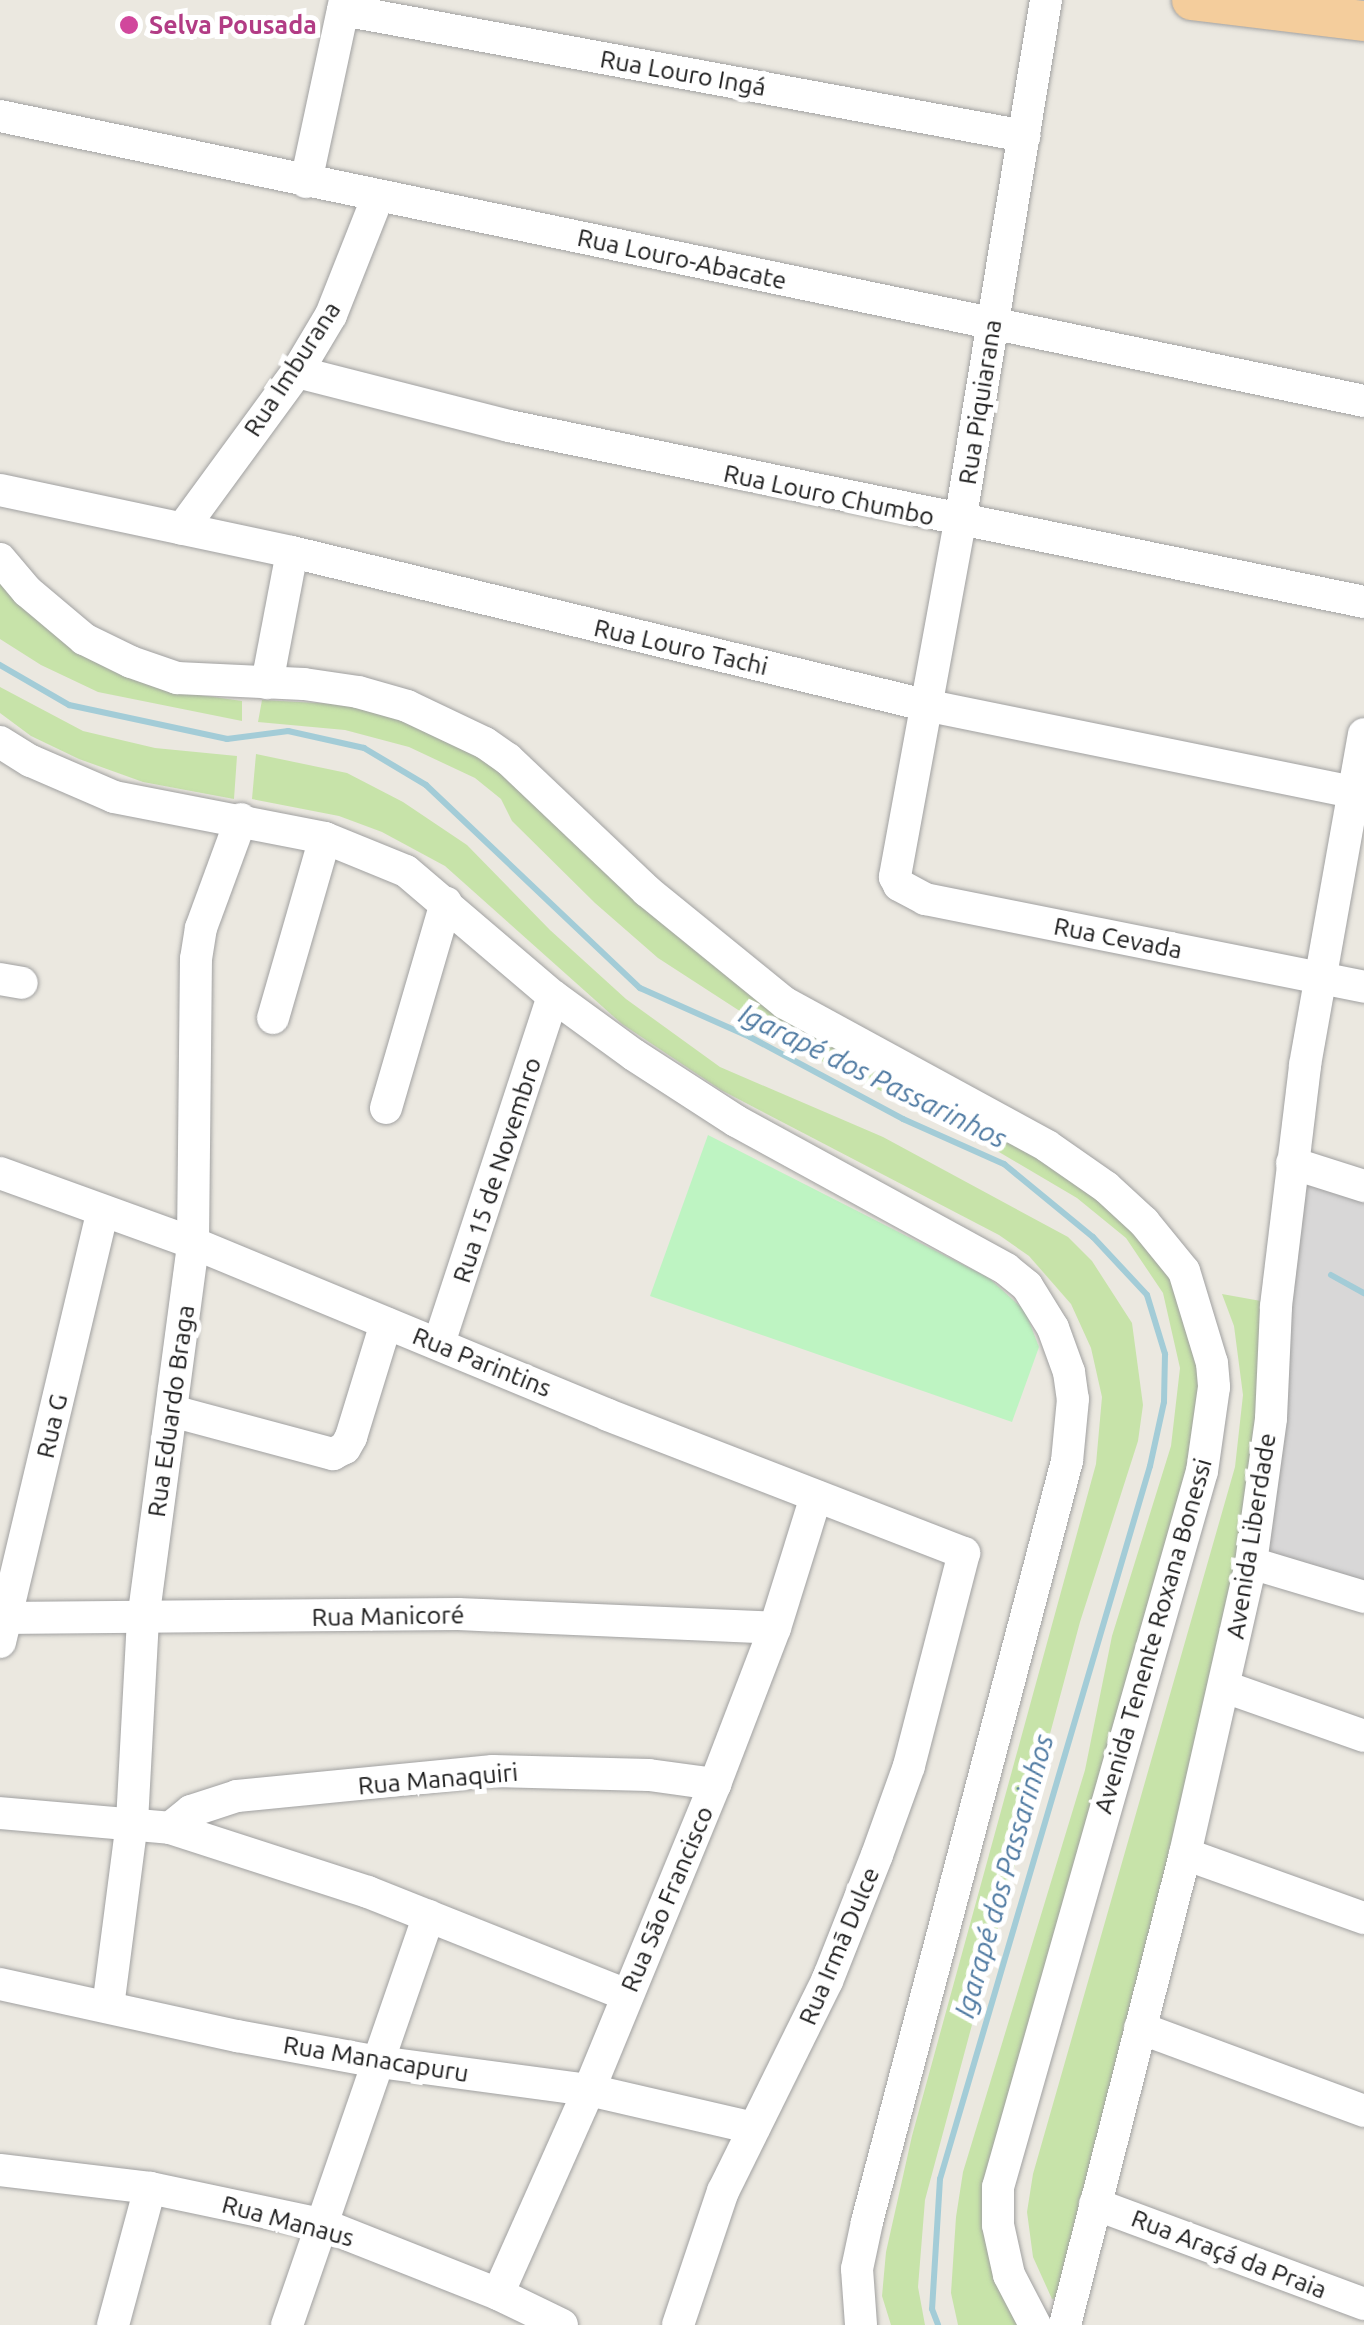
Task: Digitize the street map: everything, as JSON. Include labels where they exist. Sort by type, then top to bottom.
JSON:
[{"type":"main road","points":[[1192,0],[1364,21]]},
{"type":"street","name":"Rua Piquiarana","points":[[894,862],[960,522],[1046,0]]},
{"type":"street","name":"Rua Louro Ingá","points":[[306,182],[344,5],[1024,136]]},
{"type":"street","name":"Rua Louro-Abacate","points":[[0,116],[1364,401]]},
{"type":"street","name":"Rua Imburana","points":[[182,530],[297,372],[346,281],[378,196]]},
{"type":"street","name":"Rua Louro Chumbo","points":[[297,372],[509,426],[960,522],[1364,602]]},
{"type":"street","name":"Rua Louro Tachi","points":[[0,490],[292,552],[925,705],[1358,793]]},
{"type":"street","points":[[267,683],[292,552]]},
{"type":"street","name":"Avenida Tenente Roxana Bonessi","points":[[0,559],[27,592],[84,639],[131,662],[177,678],[358,692],[407,706],[485,743],[508,759],[660,902],[786,1003],[1047,1146],[1131,1210],[1184,1271],[1212,1363],[1214,1388],[1202,1471],[998,2187],[998,2224],[1009,2275],[1035,2325]]},
{"type":"street","name":"Avenida Liberdade","points":[[1065,2325],[1185,1854],[1251,1563],[1271,1418],[1276,1306],[1292,1163],[1318,979],[1358,793],[1364,734]]},
{"type":"street","points":[[0,742],[30,761],[114,796],[325,838],[396,866],[446,903],[554,996],[736,1122],[1006,1269],[1027,1286],[1044,1310],[1070,1372],[1073,1399],[1067,1461],[866,2222],[857,2269],[861,2325]]},
{"type":"street","name":"Rua Eduardo Braga","points":[[108,2007],[132,1822],[143,1620],[193,1244],[196,958],[201,928],[241,819]]},
{"type":"street","points":[[273,1018],[325,838]]},
{"type":"street","name":"Rua Cevada","points":[[894,862],[899,886],[926,899],[1364,988]]},
{"type":"street","points":[[386,1108],[446,903]]},
{"type":"street","name":"Rua 15 de Novembro","points":[[439,1343],[554,996]]},
{"type":"street","points":[[1292,1163],[1364,1186]]},
{"type":"street","name":"Rua Parintins","points":[[0,1173],[193,1244],[964,1553]]},
{"type":"street","name":"Rua G","points":[[2,1627],[102,1211]]},
{"type":"street","points":[[172,1411],[334,1454],[351,1437],[386,1323]]},
{"type":"street","name":"Rua São Francisco","points":[[498,2294],[589,2090],[714,1784],[775,1628],[816,1496]]},
{"type":"street","name":"Rua Irmã Dulce","points":[[678,2325],[723,2190],[827,1980],[877,1855],[914,1750],[964,1553]]},
{"type":"street","points":[[1251,1563],[1364,1597]]},
{"type":"street","name":"Rua Manicoré","points":[[2,1627],[143,1620],[478,1614],[775,1628]]},
{"type":"street","points":[[1224,1688],[1364,1736]]},
{"type":"street","name":"Rua Manaquiri","points":[[170,1828],[191,1811],[237,1796],[492,1771],[630,1774],[714,1784]]},
{"type":"street","points":[[0,1813],[170,1828],[429,1916],[627,1995]]},
{"type":"street","points":[[1185,1854],[1364,1918]]},
{"type":"street","points":[[288,2325],[429,1916]]},
{"type":"street","name":"Rua Manacapuru","points":[[0,1984],[378,2062],[589,2090],[754,2128]]},
{"type":"street","points":[[1140,2028],[1364,2110]]},
{"type":"street","name":"Rua Manaus","points":[[0,2170],[150,2188],[321,2224],[498,2294],[562,2325]]},
{"type":"street","points":[[114,2325],[150,2188]]},
{"type":"street","name":"Rua Araçá da Praia","points":[[1095,2204],[1364,2304]]},
{"type":"shaded area","points":[[1284,1157],[1364,1181],[1364,1606],[1245,1573]]},
{"type":"green space","points":[[0,568],[179,692],[242,701],[242,721],[98,692],[41,665],[0,639]]},
{"type":"green space","points":[[0,687],[83,731],[155,748],[237,756],[234,799],[143,782],[79,759],[31,736],[0,713]]},
{"type":"green space","points":[[262,700],[336,704],[384,713],[476,748],[684,934],[1069,1168],[1176,1272],[1204,1387],[1198,1452],[996,2169],[1024,2325],[958,2325],[951,2293],[956,2217],[963,2172],[1085,1770],[1112,1636],[1171,1446],[1180,1368],[1163,1293],[1126,1238],[1077,1198],[977,1139],[803,1052],[658,958],[595,903],[512,821],[501,799],[475,778],[409,747],[345,730],[258,722]]},
{"type":"green space","points":[[256,754],[347,773],[403,802],[467,845],[550,930],[626,999],[720,1067],[883,1137],[1068,1237],[1092,1261],[1132,1323],[1143,1405],[1138,1441],[1080,1622],[925,2200],[918,2287],[925,2325],[891,2325],[882,2296],[886,2252],[912,2136],[1096,1464],[1102,1397],[1091,1348],[1071,1304],[1029,1256],[999,1235],[721,1090],[622,1024],[445,866],[382,832],[339,816],[252,799]]},
{"type":"green space","points":[[708,1135],[989,1278],[1025,1311],[1039,1347],[1012,1422],[650,1296]]},
{"type":"green space","points":[[1222,1294],[1272,1303],[1259,1465],[1069,2295],[1052,2299],[1033,2257],[1027,2212],[1033,2174],[1235,1467],[1243,1395],[1234,1326]]},
{"type":"waterway","name":"Igarapé dos Passarinhos","points":[[0,665],[69,705],[227,739],[288,731],[364,748],[426,785],[640,988],[750,1037],[903,1119],[1004,1164],[1093,1237],[1147,1295],[1165,1354],[1164,1402],[1150,1466],[940,2179],[932,2309],[938,2325]]},
{"type":"waterway","points":[[1331,1275],[1364,1293]]},
{"type":"place","name":"Selva Pousada","points":[[129,25]]}]
